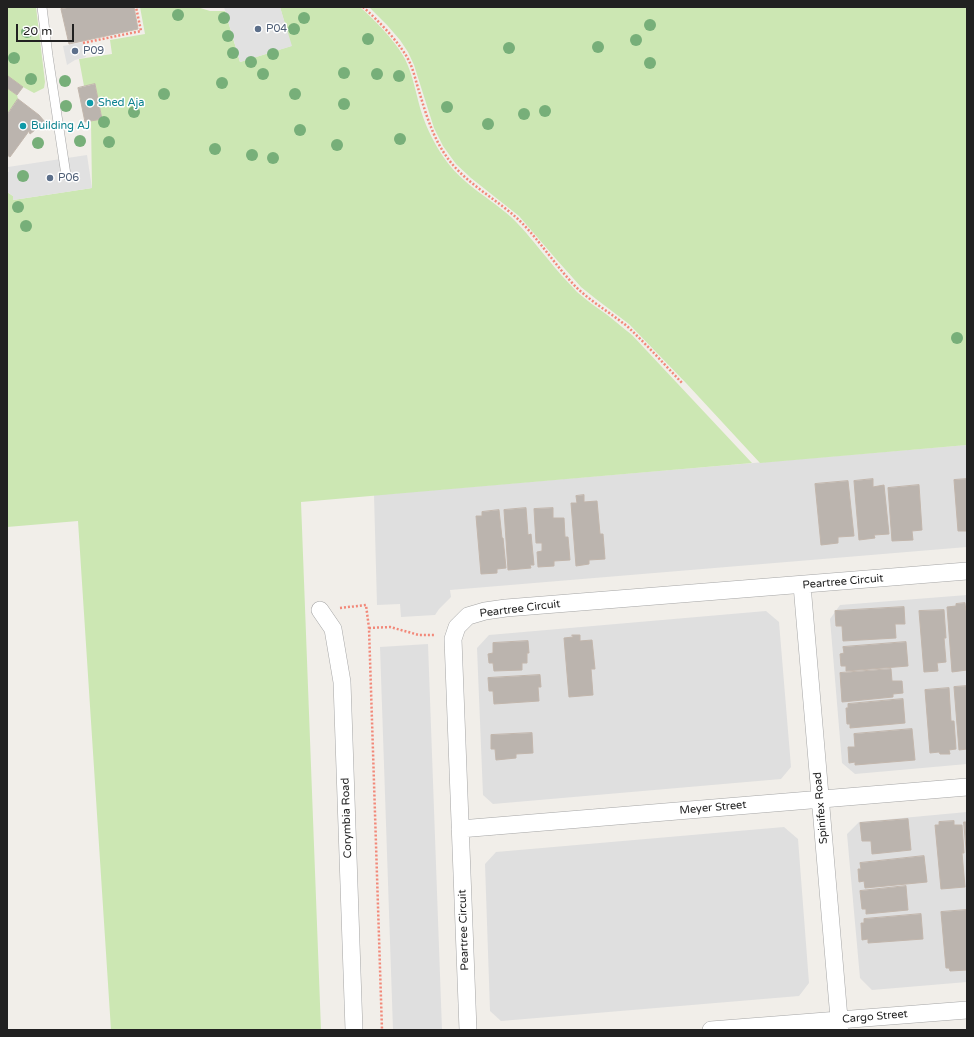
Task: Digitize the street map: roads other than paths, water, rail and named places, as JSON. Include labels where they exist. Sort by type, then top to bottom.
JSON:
[{"type":"street","name":"Peartree Circuit","points":[[468,1030],[453,639],[457,626],[468,616],[485,610],[967,571]]},
{"type":"street","name":"Spinifex Road","points":[[802,585],[840,1025]]},
{"type":"street","name":"Corymbia Road","points":[[320,610],[333,630],[342,682],[354,1030]]},
{"type":"street","name":"Meyer Street","points":[[460,829],[967,787]]},
{"type":"street","name":"Cargo Street","points":[[711,1030],[840,1025],[967,1010]]},
{"type":"lane","points":[[42,7],[66,175]]},
{"type":"place","name":"P04","points":[[258,29]]},
{"type":"place","name":"P09","points":[[75,51]]},
{"type":"place","name":"Shed Aja","points":[[90,103]]},
{"type":"place","name":"Building AJ","points":[[23,126]]},
{"type":"place","name":"P06","points":[[50,178]]}]
